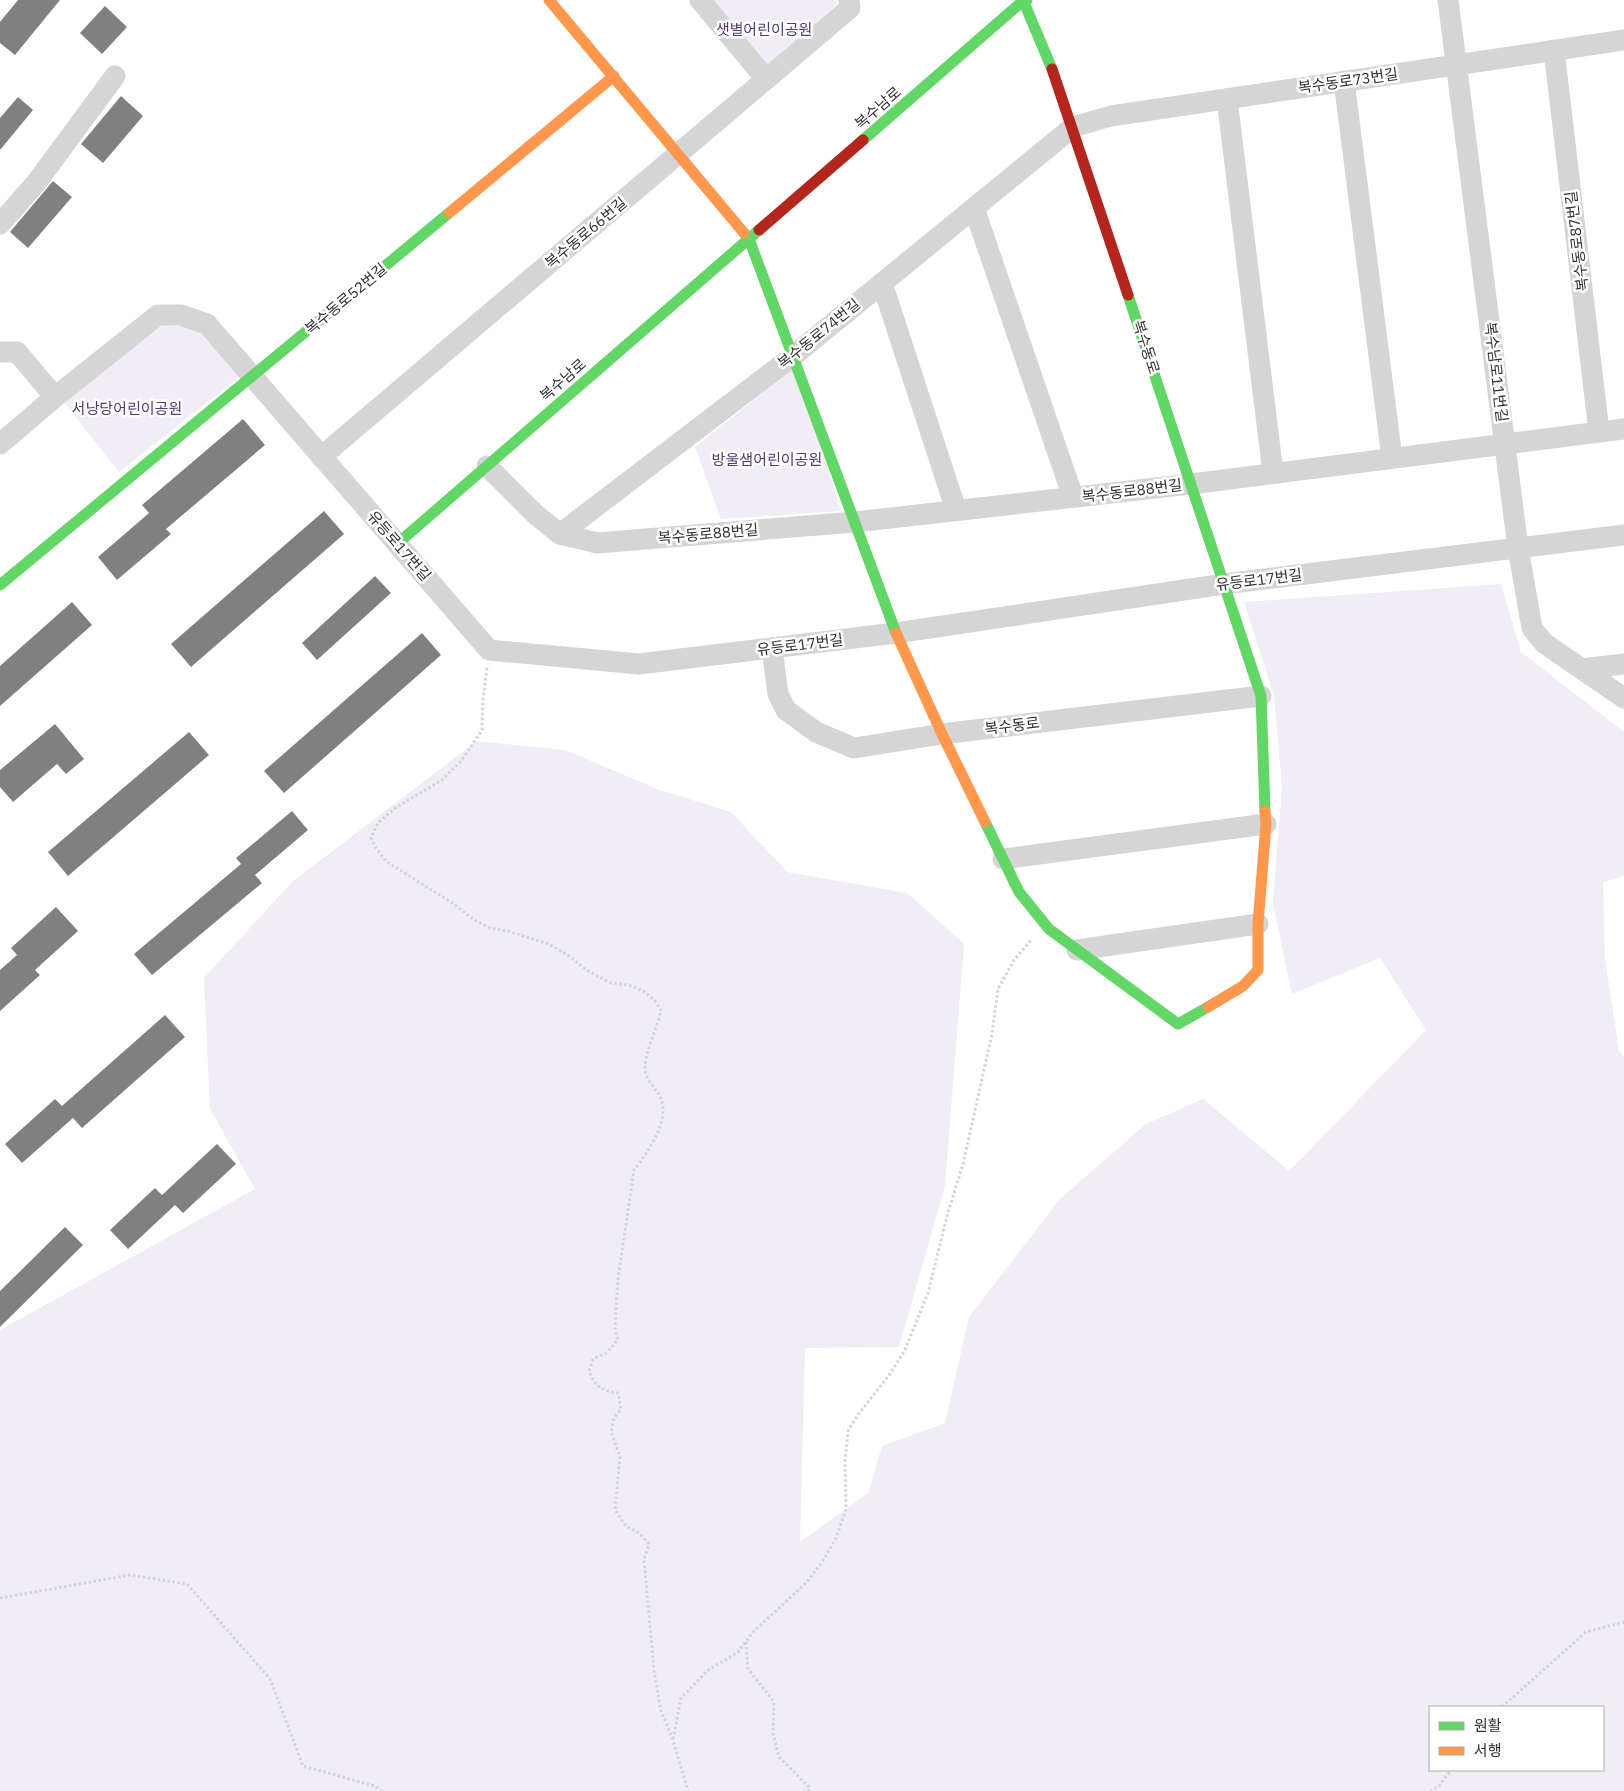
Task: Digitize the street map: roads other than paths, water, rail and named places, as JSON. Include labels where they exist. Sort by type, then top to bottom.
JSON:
[{"type":"street","points":[[549,0],[750,239],[896,633]]},
{"type":"street","points":[[700,0],[766,79]]},
{"type":"street","name":"복수동로","points":[[896,633],[942,734],[1019,892],[1049,929],[1178,1024],[1243,986],[1258,970],[1258,924],[1266,824],[1262,696],[1073,127],[1024,0]]},
{"type":"street","name":"복수남로","points":[[397,544],[1024,0]]},
{"type":"street","name":"복수남로11번길","points":[[1448,0],[1518,548],[1532,628],[1544,643],[1624,698]]},
{"type":"street","name":"복수동로66번길","points":[[321,457],[678,155],[849,4]]},
{"type":"street","name":"복수동로73번길","points":[[1073,127],[1111,116],[1624,40]]},
{"type":"street","name":"복수동로87번길","points":[[1554,50],[1599,432]]},
{"type":"street","points":[[0,224],[36,183],[115,76]]},
{"type":"street","name":"복수동로52번길","points":[[0,585],[614,76]]},
{"type":"street","points":[[1344,81],[1392,458]]},
{"type":"street","points":[[1227,99],[1273,473]]},
{"type":"street","name":"복수동로74번길","points":[[560,534],[793,356],[1073,127]]},
{"type":"street","name":"복수동로88번길","points":[[974,208],[1073,498]]},
{"type":"street","points":[[882,283],[956,510]]},
{"type":"street","name":"유등로17번길","points":[[0,444],[55,397],[158,315],[182,315],[207,324],[489,650],[639,664],[896,633],[1224,584],[1624,535]]},
{"type":"street","points":[[0,352],[17,352],[55,397]]},
{"type":"street","points":[[1191,484],[1624,428]]},
{"type":"street","name":"복수동로88번길","points":[[488,466],[534,514],[560,534],[597,543],[855,522],[1191,484]]},
{"type":"street","name":"복수동로","points":[[772,648],[778,694],[786,710],[816,732],[854,748],[942,734],[1262,696]]},
{"type":"street","points":[[1582,669],[1624,664]]},
{"type":"street","points":[[1002,859],[1266,824]]},
{"type":"street","points":[[1077,950],[1258,924]]},
{"type":"park label","name":"샛별어린이공원","points":[[764,30]]},
{"type":"park label","name":"서낭당어린이공원","points":[[127,409]]},
{"type":"park label","name":"방울샘어린이공원","points":[[767,460]]}]
